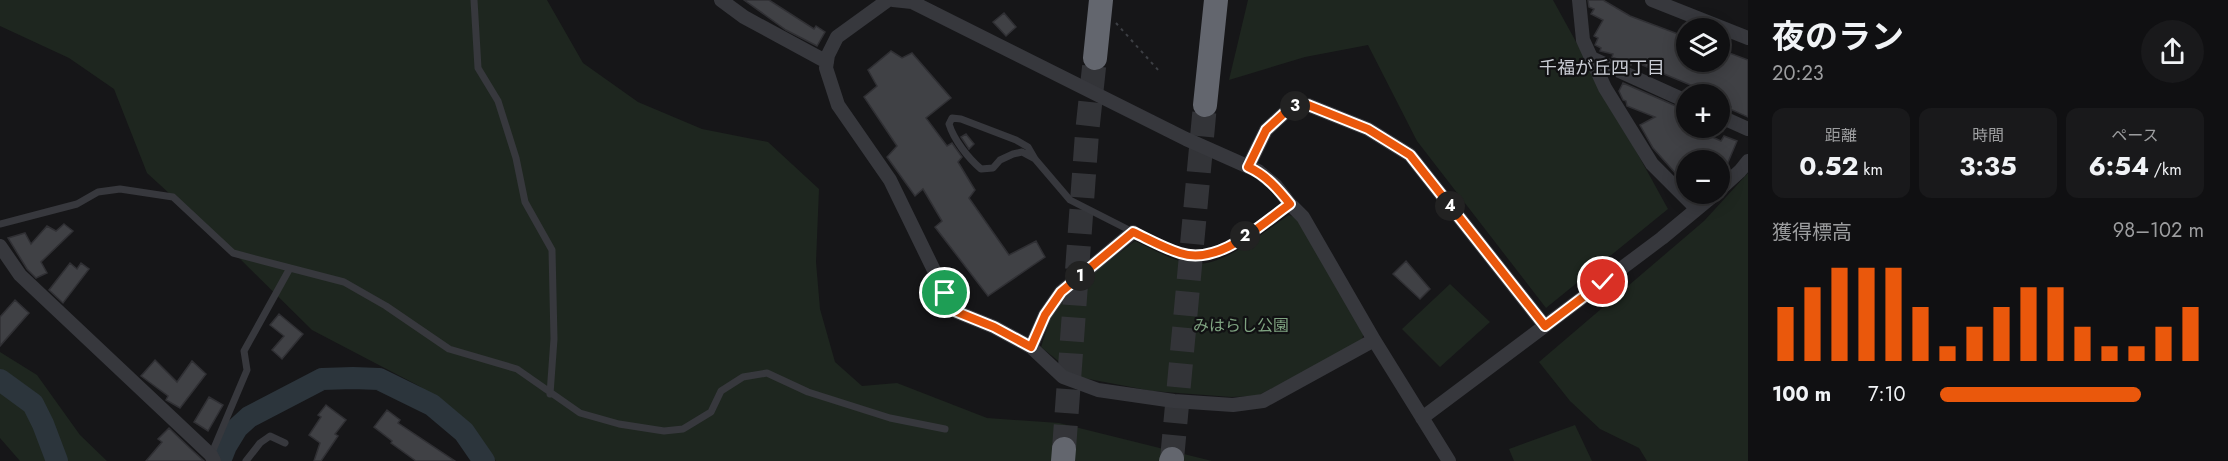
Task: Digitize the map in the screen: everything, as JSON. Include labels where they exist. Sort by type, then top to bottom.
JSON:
[{"type":"highway","points":[[1205,105],[1216,0]]},
{"type":"highway","points":[[1095,58],[1106,8]]},
{"type":"street","points":[[721,0],[744,17],[827,62]]},
{"type":"street","points":[[888,0],[837,37],[828,55],[826,68],[838,105],[890,180],[945,293],[957,312],[994,327],[1031,347],[1063,377],[1098,390],[1174,402],[1233,405],[1263,401],[1374,340]]},
{"type":"street","points":[[893,0],[912,2],[1186,139],[1258,171],[1276,186],[1303,217],[1374,340],[1449,461]]},
{"type":"street","points":[[1204,0],[1222,3],[1233,0]]},
{"type":"street","points":[[1579,0],[1583,40],[1605,88],[1652,164],[1697,209]]},
{"type":"street","points":[[1652,0],[1748,38]]},
{"type":"street","points":[[1591,58],[1676,96]]},
{"type":"street","points":[[1248,167],[1266,130],[1292,106],[1308,105],[1368,129],[1410,155],[1545,326]]},
{"type":"street","points":[[1730,121],[1748,129]]},
{"type":"street","points":[[1730,180],[1748,161]]},
{"type":"street","points":[[1422,418],[1662,238],[1703,204]]},
{"type":"street","points":[[1031,347],[1045,315],[1061,292],[1133,232]]},
{"type":"street","points":[[0,246],[20,275],[213,458]]},
{"type":"lane","points":[[474,0],[478,68],[498,101],[516,158],[525,202],[552,250],[554,339],[550,394]]},
{"type":"lane","points":[[1035,159],[1022,152],[1000,160],[993,168],[981,169],[951,132],[948,124],[952,118],[961,119],[1016,140],[1028,147],[1035,159],[1070,200],[1181,254],[1205,256],[1229,247],[1290,204]]},
{"type":"lane","points":[[0,224],[11,219],[76,204],[98,192],[120,189],[173,197],[233,253],[344,282],[386,306],[450,349],[517,369],[580,413],[619,424],[664,431],[683,429],[711,412],[721,391],[743,377],[767,373],[808,392],[890,418],[945,429]]},
{"type":"lane","points":[[213,458],[247,370],[244,351],[290,268]]},
{"type":"lane","points":[[246,461],[260,443],[270,436],[285,443]]},
{"type":"path","points":[[1106,8],[1159,71]]},
{"type":"green space","points":[[0,0],[547,0],[583,63],[638,102],[702,129],[768,142],[819,189],[816,262],[820,309],[835,362],[862,386],[897,383],[987,418],[1059,423],[1212,461],[496,461],[458,416],[419,386],[312,330],[229,248],[147,173],[114,89],[69,58],[0,26]]},
{"type":"green space","points":[[1248,0],[1553,0],[1668,209],[1546,308],[1417,141],[1368,45],[1305,57],[1229,80]]},
{"type":"green space","points":[[1748,173],[1748,461],[1647,461],[1639,448],[1600,429],[1570,401],[1539,362],[1704,221],[1720,204],[1730,204],[1730,193]]},
{"type":"green space","name":"みはらし公園","points":[[1289,215],[1301,220],[1364,332],[1361,343],[1257,396],[1231,397],[1152,391],[1078,377],[1041,347],[1053,310],[1066,294],[1135,241],[1180,261],[1196,264],[1208,263],[1245,246]]},
{"type":"green space","points":[[1450,284],[1490,322],[1440,367],[1402,329]]},
{"type":"green space","points":[[0,352],[37,375],[80,435],[107,461],[20,461],[0,438]]},
{"type":"green space","points":[[1575,425],[1592,461],[1514,461],[1509,449]]},
{"type":"building","points":[[744,0],[769,0],[814,29],[816,26],[825,32],[817,46],[786,30]]},
{"type":"building","points":[[1588,0],[1603,0],[1630,16],[1676,33],[1676,72],[1730,72],[1730,53],[1748,60],[1748,117],[1730,109],[1730,84],[1688,84],[1633,61],[1631,65],[1612,57],[1613,54],[1600,51],[1601,48],[1595,45],[1598,38],[1594,36],[1603,20],[1591,14],[1594,9],[1589,7]]},
{"type":"building","points":[[1004,13],[1016,27],[1006,36],[993,22]]},
{"type":"building","points":[[891,51],[902,58],[912,53],[951,98],[926,118],[947,146],[952,143],[962,157],[958,162],[975,190],[969,198],[1009,255],[1036,241],[1045,257],[988,296],[935,227],[942,221],[923,189],[915,196],[887,157],[897,146],[864,97],[877,86],[868,70]]},
{"type":"building","points":[[1623,83],[1676,106],[1676,138],[1714,138],[1721,141],[1723,138],[1729,138],[1737,141],[1730,158],[1730,150],[1676,150],[1676,174],[1653,148],[1640,125],[1655,117],[1627,106],[1619,91]]},
{"type":"building","points":[[966,134],[974,144],[969,149],[961,137]]},
{"type":"building","points":[[64,224],[73,231],[41,262],[47,273],[36,278],[27,269],[8,238],[25,233],[31,244],[47,226],[56,231]]},
{"type":"building","points":[[1406,261],[1430,289],[1420,299],[1393,274]]},
{"type":"building","points":[[70,263],[77,269],[81,263],[89,269],[63,303],[49,290]]},
{"type":"building","points":[[15,300],[29,313],[0,346],[0,317]]},
{"type":"building","points":[[279,314],[303,334],[282,359],[272,350],[284,336],[270,325]]},
{"type":"building","points":[[155,360],[177,382],[192,361],[206,374],[180,408],[166,400],[168,396],[141,376]]},
{"type":"building","points":[[209,397],[223,405],[208,431],[194,422]]},
{"type":"building","points":[[326,405],[346,420],[335,434],[338,436],[321,461],[314,461],[320,443],[309,435],[321,417],[318,415]]},
{"type":"building","points":[[387,410],[400,420],[398,423],[455,461],[416,461],[391,443],[392,441],[374,427]]},
{"type":"building","points":[[169,428],[204,461],[146,461],[162,442],[158,439]]},
{"type":"waterway","points":[[220,461],[237,428],[249,417],[322,379],[353,378],[379,379],[432,405],[464,432],[484,461]]},
{"type":"waterway","points":[[0,380],[33,404],[57,461]]},
{"type":"tunnel","points":[[1064,449],[1087,133],[1095,58]]},
{"type":"tunnel","points":[[1172,459],[1205,105]]},
{"type":"district","name":"千福が丘四丁目","points":[[1602,68]]},
{"type":"route","points":[[945,293],[957,312],[994,327],[1031,347],[1045,315],[1061,292],[1133,232],[1181,254],[1205,256],[1229,247],[1290,204],[1276,186],[1258,171],[1248,167],[1266,130],[1292,106],[1308,105],[1368,129],[1410,155],[1545,326],[1603,282]]}]
